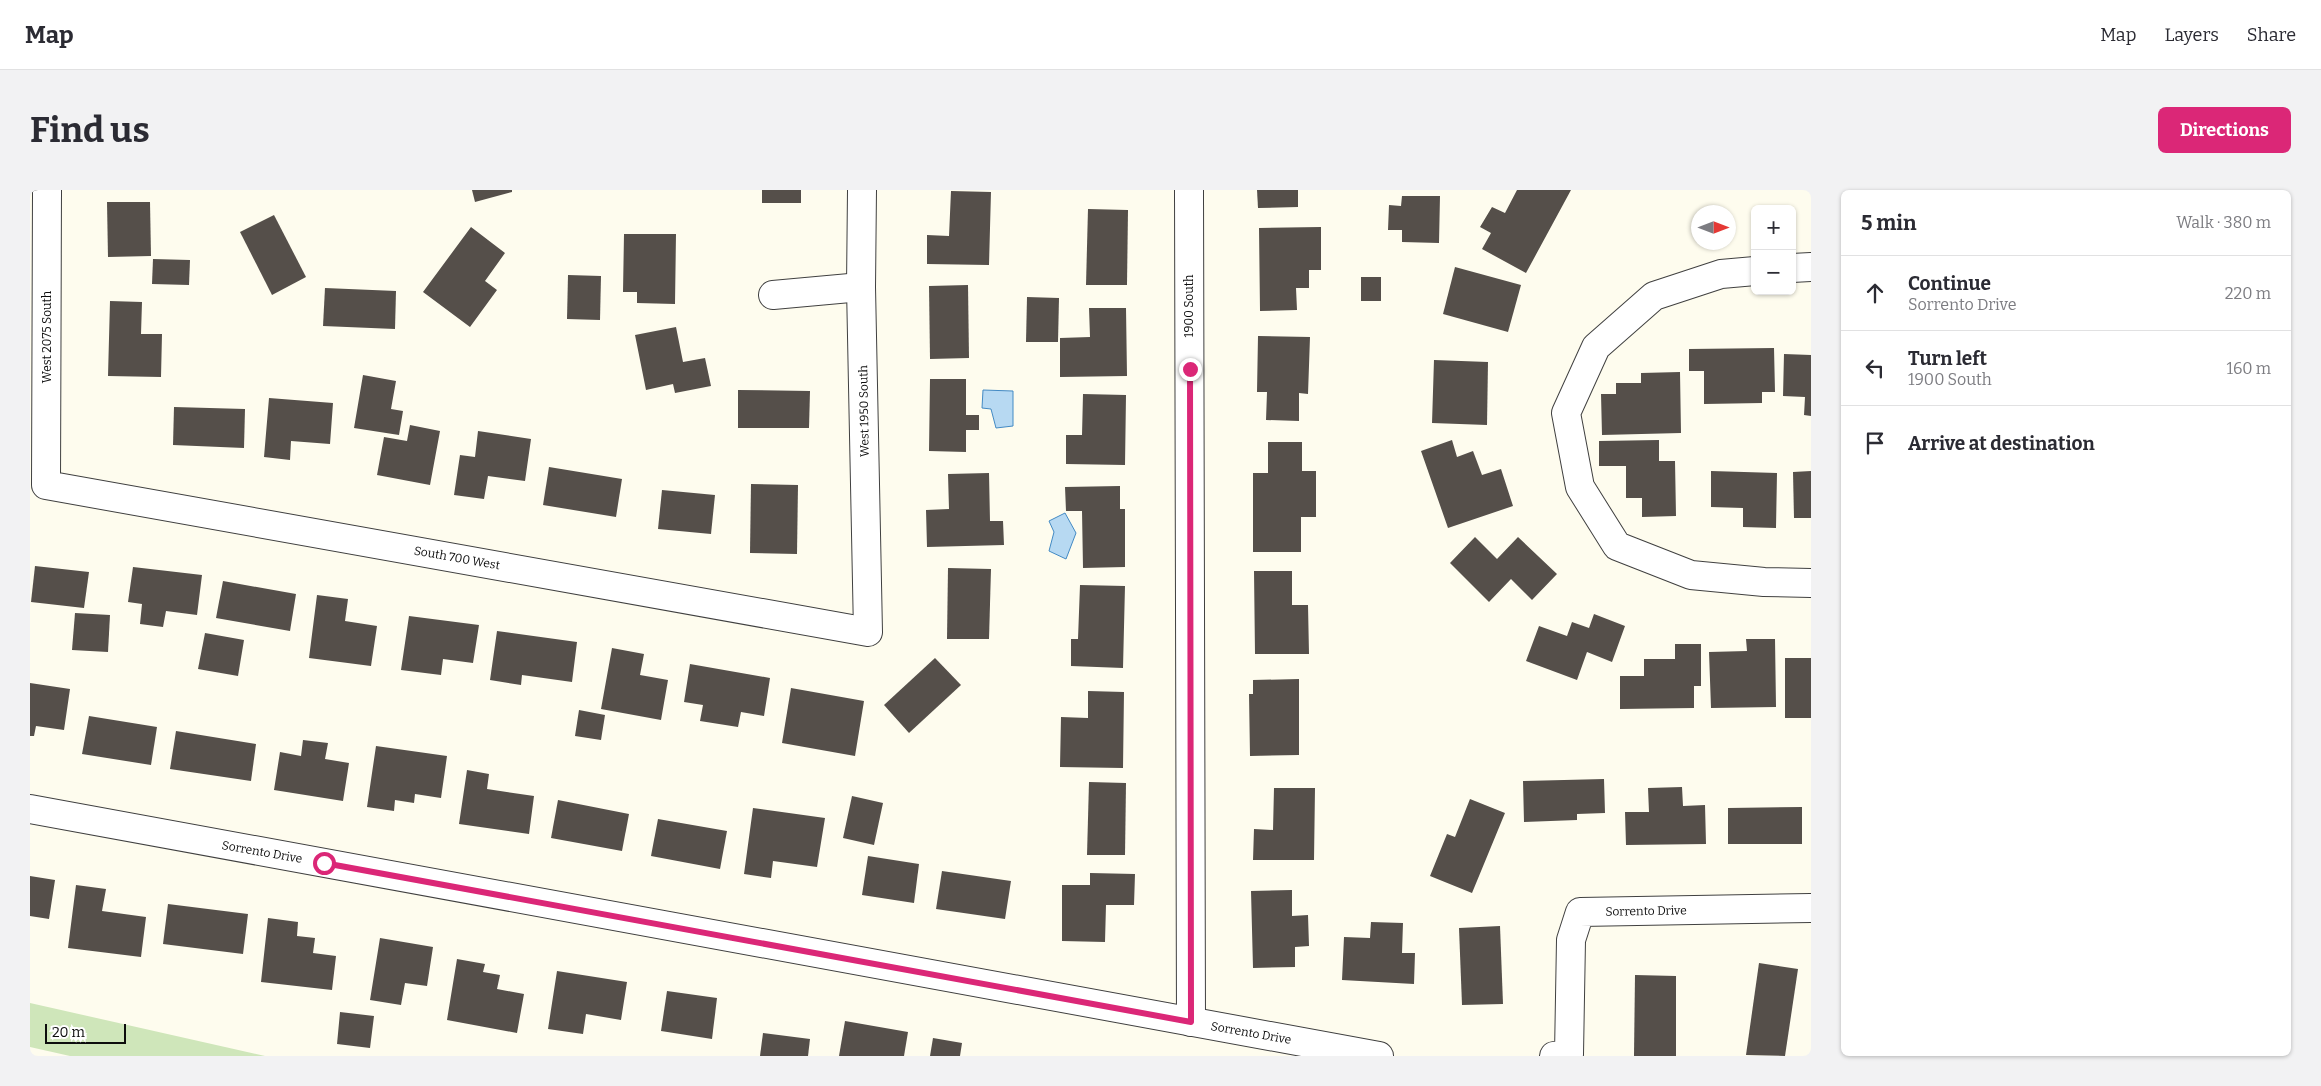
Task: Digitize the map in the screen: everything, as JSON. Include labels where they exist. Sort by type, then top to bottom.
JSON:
[{"type":"street","name":"West 2075 South","points":[[46,484],[47,190]]},
{"type":"street","name":"West 1950 South","points":[[862,190],[861,287],[868,632]]},
{"type":"street","name":"1900 South","points":[[1189,190],[1191,1022]]},
{"type":"street","points":[[1796,268],[1811,267]]},
{"type":"street","points":[[1751,271],[1721,274],[1654,296],[1596,347],[1566,413],[1580,487],[1617,546],[1691,575],[1764,582],[1811,582]]},
{"type":"street","points":[[773,295],[861,287]]},
{"type":"street","name":"South 700 West","points":[[46,484],[868,632]]},
{"type":"street","name":"Sorrento Drive","points":[[30,809],[1380,1056]]},
{"type":"street","name":"Sorrento Drive","points":[[1554,1056],[1569,1054],[1570,940],[1580,912],[1811,908]]},
{"type":"green space","points":[[30,1003],[265,1056],[70,1056],[30,1047]]},
{"type":"water","points":[[983,390],[1013,391],[1013,426],[996,428],[991,409],[982,408]]},
{"type":"water","points":[[1065,513],[1076,533],[1066,559],[1049,551],[1054,532],[1049,521]]},
{"type":"building","points":[[472,190],[512,190],[512,192],[475,202]]},
{"type":"building","points":[[762,190],[801,190],[801,203],[762,203]]},
{"type":"building","points":[[1257,190],[1298,190],[1298,207],[1258,208]]},
{"type":"building","points":[[1517,190],[1571,190],[1526,273],[1482,249],[1491,233],[1480,227],[1492,207],[1505,213]]},
{"type":"building","points":[[951,191],[991,192],[989,265],[927,264],[927,235],[949,236]]},
{"type":"building","points":[[1402,196],[1440,196],[1439,243],[1402,242],[1402,230],[1388,230],[1389,205],[1401,206]]},
{"type":"building","points":[[107,202],[150,202],[151,256],[108,257]]},
{"type":"building","points":[[1088,209],[1128,210],[1127,285],[1086,285]]},
{"type":"building","points":[[274,215],[306,277],[272,295],[240,232]]},
{"type":"building","points":[[471,227],[505,253],[485,281],[497,290],[470,327],[423,292]]},
{"type":"building","points":[[1321,227],[1321,270],[1309,270],[1309,288],[1296,288],[1297,310],[1260,311],[1259,228]]},
{"type":"building","points":[[624,234],[676,234],[675,304],[637,303],[637,292],[623,292]]},
{"type":"building","points":[[153,259],[190,260],[189,285],[152,284]]},
{"type":"building","points":[[1455,267],[1521,285],[1508,332],[1443,314]]},
{"type":"building","points":[[568,275],[601,276],[600,320],[567,319]]},
{"type":"building","points":[[1361,277],[1381,277],[1381,301],[1361,301]]},
{"type":"building","points":[[968,285],[969,358],[930,359],[929,286]]},
{"type":"building","points":[[325,288],[396,291],[395,329],[323,326]]},
{"type":"building","points":[[1027,297],[1059,298],[1058,342],[1026,342]]},
{"type":"building","points":[[110,301],[142,302],[141,334],[162,334],[161,377],[108,376]]},
{"type":"building","points":[[1089,308],[1126,308],[1127,376],[1060,377],[1060,338],[1090,337]]},
{"type":"building","points":[[676,327],[683,362],[705,358],[711,386],[675,393],[673,384],[646,390],[635,335]]},
{"type":"building","points":[[1258,336],[1310,337],[1308,394],[1299,393],[1299,421],[1266,420],[1267,392],[1257,392]]},
{"type":"building","points":[[1774,348],[1775,392],[1762,392],[1762,403],[1704,404],[1704,371],[1689,371],[1689,349]]},
{"type":"building","points":[[1784,354],[1811,355],[1811,416],[1804,415],[1805,397],[1783,396]]},
{"type":"building","points":[[1434,360],[1488,362],[1487,425],[1432,423]]},
{"type":"building","points":[[1680,372],[1681,433],[1602,435],[1601,394],[1616,394],[1616,383],[1641,383],[1641,373]]},
{"type":"building","points":[[363,375],[396,381],[391,409],[403,411],[399,435],[354,428]]},
{"type":"building","points":[[930,379],[966,379],[966,415],[979,415],[979,430],[966,430],[966,452],[929,451]]},
{"type":"building","points":[[738,390],[810,391],[809,428],[738,428]]},
{"type":"building","points":[[1083,394],[1126,395],[1125,465],[1066,464],[1066,435],[1082,435]]},
{"type":"building","points":[[269,398],[333,403],[330,444],[291,441],[290,460],[264,457]]},
{"type":"building","points":[[174,407],[245,409],[244,448],[173,445]]},
{"type":"building","points":[[410,425],[440,431],[430,485],[377,475],[384,437],[407,441]]},
{"type":"building","points":[[478,431],[531,439],[525,481],[488,476],[484,499],[454,495],[460,455],[475,457]]},
{"type":"building","points":[[1452,440],[1457,457],[1473,451],[1482,475],[1501,469],[1513,506],[1448,528],[1421,451]]},
{"type":"building","points":[[1659,440],[1659,461],[1675,461],[1676,516],[1642,517],[1642,498],[1626,498],[1626,466],[1599,466],[1599,441]]},
{"type":"building","points":[[1268,442],[1302,442],[1302,471],[1316,471],[1316,517],[1301,517],[1301,552],[1253,552],[1253,473],[1268,473]]},
{"type":"building","points":[[549,467],[622,479],[616,517],[543,505]]},
{"type":"building","points":[[1711,471],[1777,473],[1776,528],[1743,527],[1743,508],[1711,507]]},
{"type":"building","points":[[1811,471],[1811,518],[1794,518],[1793,472]]},
{"type":"building","points":[[989,473],[990,521],[1003,521],[1004,545],[927,547],[926,510],[949,509],[948,474]]},
{"type":"building","points":[[751,484],[798,485],[797,554],[750,553]]},
{"type":"building","points":[[1120,486],[1120,509],[1125,509],[1125,567],[1083,568],[1082,511],[1066,511],[1065,487]]},
{"type":"building","points":[[662,490],[715,495],[711,534],[658,529]]},
{"type":"building","points":[[1475,537],[1497,559],[1518,537],[1557,574],[1532,600],[1511,579],[1489,602],[1450,563]]},
{"type":"building","points":[[35,566],[89,572],[84,608],[31,602]]},
{"type":"building","points":[[133,567],[202,575],[197,615],[166,611],[163,627],[140,624],[142,604],[128,602]]},
{"type":"building","points":[[948,568],[991,569],[989,639],[947,639]]},
{"type":"building","points":[[1254,571],[1292,571],[1292,605],[1308,605],[1309,654],[1255,654]]},
{"type":"building","points":[[223,581],[296,594],[290,631],[216,618]]},
{"type":"building","points":[[1080,585],[1125,586],[1123,668],[1071,666],[1071,639],[1078,639]]},
{"type":"building","points":[[317,595],[348,599],[345,621],[377,626],[371,666],[309,658]]},
{"type":"building","points":[[75,613],[110,615],[108,652],[72,650]]},
{"type":"building","points":[[1594,614],[1625,626],[1612,662],[1587,652],[1577,680],[1526,661],[1539,626],[1567,636],[1572,622],[1589,628]]},
{"type":"building","points":[[409,616],[479,625],[473,663],[443,659],[441,675],[401,670]]},
{"type":"building","points":[[497,631],[577,642],[572,682],[522,675],[521,685],[490,680]]},
{"type":"building","points":[[205,633],[244,640],[238,676],[198,669]]},
{"type":"building","points":[[1746,639],[1775,639],[1776,707],[1711,708],[1709,652],[1747,651]]},
{"type":"building","points":[[1675,644],[1701,644],[1701,686],[1694,686],[1694,708],[1620,709],[1620,676],[1644,676],[1644,659],[1675,659]]},
{"type":"building","points":[[612,648],[644,654],[640,675],[668,680],[661,720],[601,709]]},
{"type":"building","points":[[935,658],[961,685],[909,733],[884,705]]},
{"type":"building","points":[[1785,658],[1811,658],[1811,718],[1785,718]]},
{"type":"building","points":[[690,664],[770,678],[764,716],[741,712],[738,727],[700,721],[703,705],[684,702]]},
{"type":"building","points":[[1299,679],[1299,755],[1250,756],[1249,694],[1253,694],[1253,680]]},
{"type":"building","points":[[30,683],[70,689],[64,730],[36,726],[34,736],[30,736]]},
{"type":"building","points":[[791,688],[864,701],[855,756],[782,743]]},
{"type":"building","points":[[1088,691],[1124,692],[1123,768],[1060,767],[1061,717],[1088,718]]},
{"type":"building","points":[[579,710],[605,715],[601,740],[575,736]]},
{"type":"building","points":[[89,716],[157,727],[151,765],[82,754]]},
{"type":"building","points":[[176,731],[256,744],[251,781],[170,769]]},
{"type":"building","points":[[303,740],[328,743],[325,759],[349,763],[343,801],[274,790],[280,752],[301,756]]},
{"type":"building","points":[[376,746],[447,756],[441,798],[415,794],[414,803],[395,800],[394,811],[367,807]]},
{"type":"building","points":[[467,770],[489,774],[487,789],[534,796],[529,834],[459,824]]},
{"type":"building","points":[[1604,779],[1605,813],[1577,814],[1577,820],[1524,822],[1523,781]]},
{"type":"building","points":[[1089,782],[1126,783],[1125,855],[1087,855]]},
{"type":"building","points":[[1682,787],[1683,806],[1705,805],[1706,844],[1626,845],[1625,812],[1649,812],[1648,788]]},
{"type":"building","points":[[1274,788],[1315,788],[1314,860],[1253,860],[1254,829],[1273,830]]},
{"type":"building","points":[[852,796],[883,803],[874,845],[843,838]]},
{"type":"building","points":[[1470,799],[1505,813],[1472,893],[1430,876],[1447,834],[1455,837]]},
{"type":"building","points":[[558,800],[629,814],[622,851],[551,838]]},
{"type":"building","points":[[1802,807],[1802,844],[1728,844],[1728,808]]},
{"type":"building","points":[[753,808],[825,818],[817,867],[773,861],[771,878],[744,874]]},
{"type":"building","points":[[658,819],[727,831],[720,869],[651,856]]},
{"type":"building","points":[[868,856],[919,864],[914,903],[862,895]]},
{"type":"building","points":[[942,871],[1011,881],[1005,919],[936,909]]},
{"type":"building","points":[[1090,873],[1135,874],[1134,905],[1106,905],[1105,942],[1062,941],[1062,885],[1090,885]]},
{"type":"building","points":[[30,876],[55,880],[49,919],[30,916]]},
{"type":"building","points":[[76,885],[106,889],[102,911],[146,917],[141,957],[68,948]]},
{"type":"building","points":[[1292,890],[1292,916],[1308,915],[1309,946],[1295,947],[1295,967],[1253,968],[1251,891]]},
{"type":"building","points":[[168,904],[248,914],[243,954],[163,944]]},
{"type":"building","points":[[268,918],[298,922],[297,936],[315,938],[313,953],[336,956],[332,990],[261,982]]},
{"type":"building","points":[[1371,922],[1403,923],[1402,953],[1415,953],[1414,984],[1342,980],[1344,937],[1370,938]]},
{"type":"building","points":[[1500,926],[1503,1004],[1462,1005],[1459,928]]},
{"type":"building","points":[[380,938],[433,947],[427,986],[405,983],[401,1005],[370,1000]]},
{"type":"building","points":[[457,959],[485,964],[483,972],[500,975],[497,989],[524,994],[517,1033],[447,1020]]},
{"type":"building","points":[[1759,963],[1798,969],[1785,1056],[1746,1055]]},
{"type":"building","points":[[557,971],[627,982],[621,1020],[586,1014],[583,1034],[548,1029]]},
{"type":"building","points":[[1635,975],[1676,976],[1676,1056],[1634,1056]]},
{"type":"building","points":[[667,991],[717,998],[712,1039],[661,1031]]},
{"type":"building","points":[[340,1012],[374,1016],[370,1048],[337,1044]]},
{"type":"building","points":[[845,1021],[908,1032],[904,1056],[839,1056]]},
{"type":"building","points":[[763,1033],[810,1039],[808,1056],[760,1056]]},
{"type":"building","points":[[933,1038],[962,1043],[960,1056],[930,1056]]},
{"type":"route","points":[[324,863],[1191,1022],[1190,369]]}]
